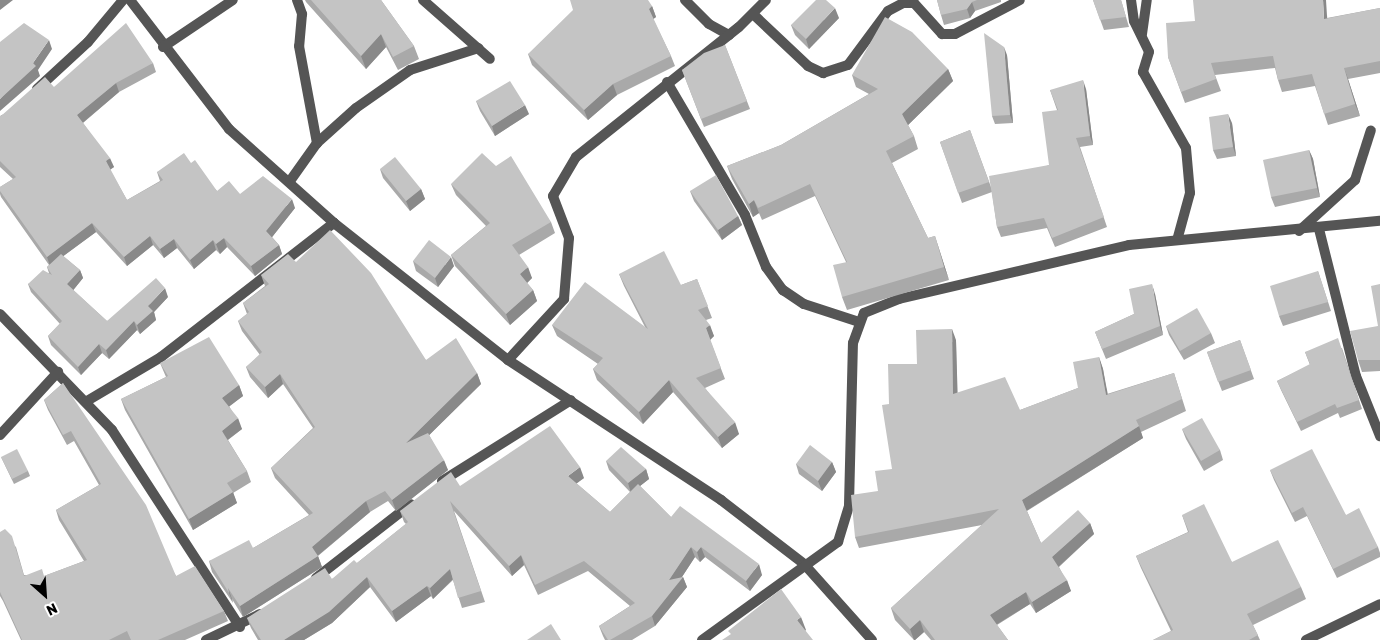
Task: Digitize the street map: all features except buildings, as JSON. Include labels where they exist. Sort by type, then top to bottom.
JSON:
[{"type":"street","points":[[28,98],[88,42],[123,0]]},
{"type":"street","points":[[163,47],[233,0]]},
{"type":"street","points":[[297,0],[302,14],[299,46],[317,144]]},
{"type":"street","points":[[422,0],[490,59]]},
{"type":"street","points":[[686,0],[709,24],[729,35]]},
{"type":"street","points":[[508,360],[560,307],[566,293],[569,238],[554,205],[556,188],[576,157],[667,82],[729,35],[766,0]]},
{"type":"street","points":[[753,14],[808,66],[823,73],[848,65],[888,11],[903,3],[914,3],[942,34],[955,34],[1020,0]]},
{"type":"street","points":[[1131,0],[1134,21],[1142,34],[1149,52],[1143,72],[1186,148],[1190,193],[1178,237]]},
{"type":"street","points":[[1142,34],[1147,0]]},
{"type":"street","points":[[135,3],[163,47],[229,129],[334,223],[508,360],[721,500],[804,564],[872,640]]},
{"type":"street","points":[[290,182],[317,144],[356,108],[410,70],[479,48]]},
{"type":"street","points":[[667,82],[745,216],[766,267],[782,290],[804,304],[859,322]]},
{"type":"street","points":[[1299,231],[1355,180],[1371,130]]},
{"type":"street","points":[[702,640],[804,564],[838,542],[849,505],[853,343],[859,322],[872,308],[898,299],[1178,237],[1299,231],[1380,221]]},
{"type":"street","points":[[87,401],[161,357],[334,223]]},
{"type":"street","points":[[1319,229],[1356,376],[1380,436]]},
{"type":"street","points":[[0,314],[87,401],[112,430],[240,627]]},
{"type":"street","points":[[0,435],[58,372]]},
{"type":"street","points":[[304,586],[489,447],[571,400]]},
{"type":"street","points":[[1306,640],[1380,604]]},
{"type":"street","points":[[206,640],[240,627],[272,606]]}]
